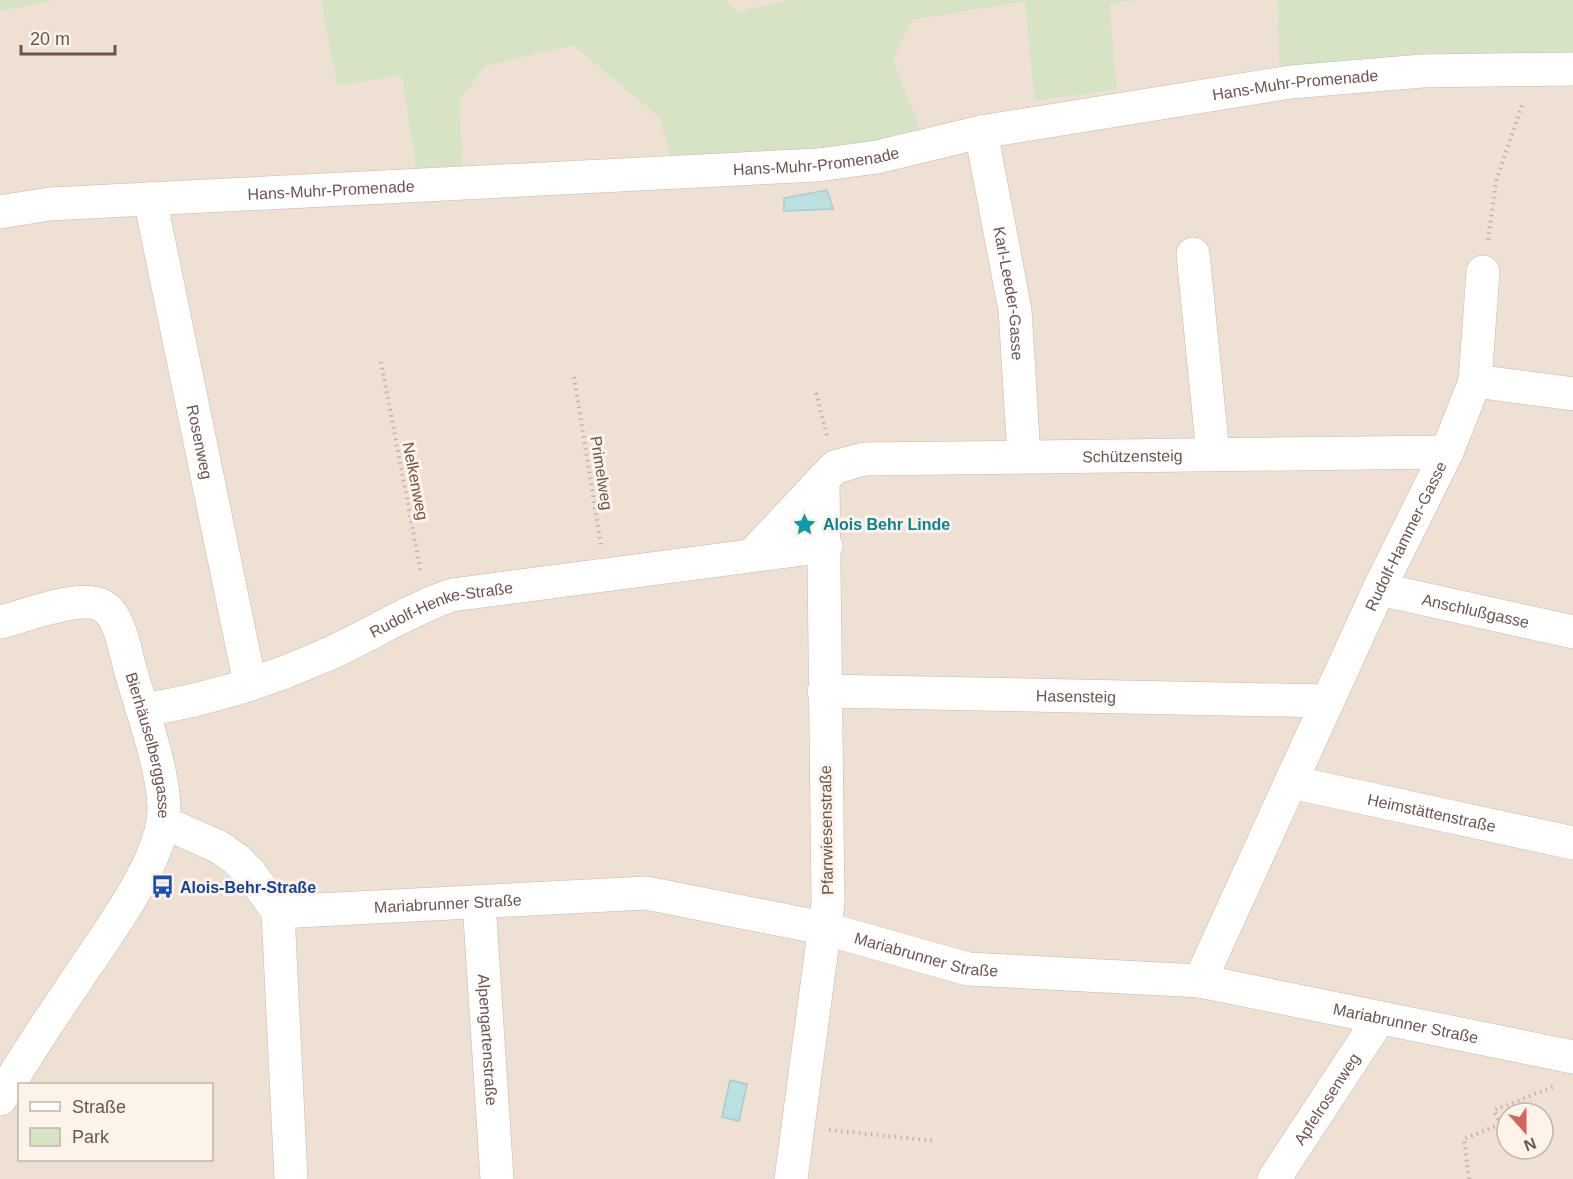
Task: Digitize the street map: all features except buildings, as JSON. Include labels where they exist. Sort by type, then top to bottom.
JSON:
[{"type":"street","name":"Hans-Muhr-Promenade","points":[[0,212],[50,204],[818,165],[877,157],[981,132],[1291,82],[1422,71],[1534,67],[1573,69]]},
{"type":"street","name":"Karl-Leeder-Gasse","points":[[981,132],[1015,310],[1024,456]]},
{"type":"street","name":"Rosenweg","points":[[150,199],[250,684]]},
{"type":"street","points":[[1192,254],[1213,454]]},
{"type":"street","name":"Rudolf-Hammer-Gasse","points":[[1200,981],[1379,590],[1447,452],[1474,381],[1483,272]]},
{"type":"street","points":[[1474,381],[1573,394]]},
{"type":"street","name":"Schützensteig","points":[[829,473],[864,459],[1447,452]]},
{"type":"street","points":[[753,554],[829,473]]},
{"type":"street","name":"Pfarrwiesenstraße","points":[[790,1179],[828,903],[824,691],[829,473]]},
{"type":"street","name":"Rudolf-Henke-Straße","points":[[142,710],[191,702],[250,684],[320,658],[427,604],[473,591],[826,546]]},
{"type":"street","name":"Anschlußgasse","points":[[1379,590],[1573,632]]},
{"type":"street","name":"Bierhäuselberggasse","points":[[0,622],[75,602],[103,605],[110,612],[142,710],[162,793],[163,822],[154,851],[128,902],[0,1099]]},
{"type":"street","name":"Hasensteig","points":[[824,691],[1328,701]]},
{"type":"street","name":"Heimstättenstraße","points":[[1291,782],[1573,843]]},
{"type":"street","points":[[163,822],[219,847],[236,859],[251,874],[278,912],[291,1179]]},
{"type":"street","name":"Mariabrunner Straße","points":[[278,912],[646,893],[823,928],[968,969],[1200,981],[1573,1057]]},
{"type":"street","name":"Alpengartenstraße","points":[[479,902],[497,1179]]},
{"type":"street","name":"Apfelrosenweg","points":[[1274,1179],[1379,1019]]},
{"type":"street","points":[[0,1075],[27,1055]]},
{"type":"path","points":[[1483,272],[1496,182],[1534,67]]},
{"type":"path","name":"Nelkenweg","points":[[381,362],[427,604]]},
{"type":"path","name":"Primelweg","points":[[574,376],[606,574]]},
{"type":"path","points":[[816,393],[829,473]]},
{"type":"path","points":[[1469,1179],[1464,1139],[1500,1124],[1494,1110],[1554,1086]]},
{"type":"path","points":[[798,1126],[935,1141]]},
{"type":"shaded area","points":[[0,0],[1573,0],[1573,1179],[0,1179]]},
{"type":"green space","points":[[0,0],[56,0],[0,11]]},
{"type":"green space","points":[[321,0],[727,0],[736,12],[790,0],[1139,0],[1109,4],[1117,89],[1035,101],[1025,1],[911,20],[893,61],[921,131],[828,154],[672,158],[659,117],[573,45],[485,66],[459,101],[463,170],[417,173],[402,75],[337,86]]},
{"type":"green space","points":[[1277,0],[1573,0],[1573,57],[1280,72]]},
{"type":"water","points":[[827,190],[833,209],[784,211],[784,198]]},
{"type":"water","points":[[730,1080],[747,1084],[739,1121],[722,1117]]},
{"type":"place","name":"Alois Behr Linde","points":[[805,524]]},
{"type":"place","name":"Alois-Behr-Straße","points":[[162,887]]}]
